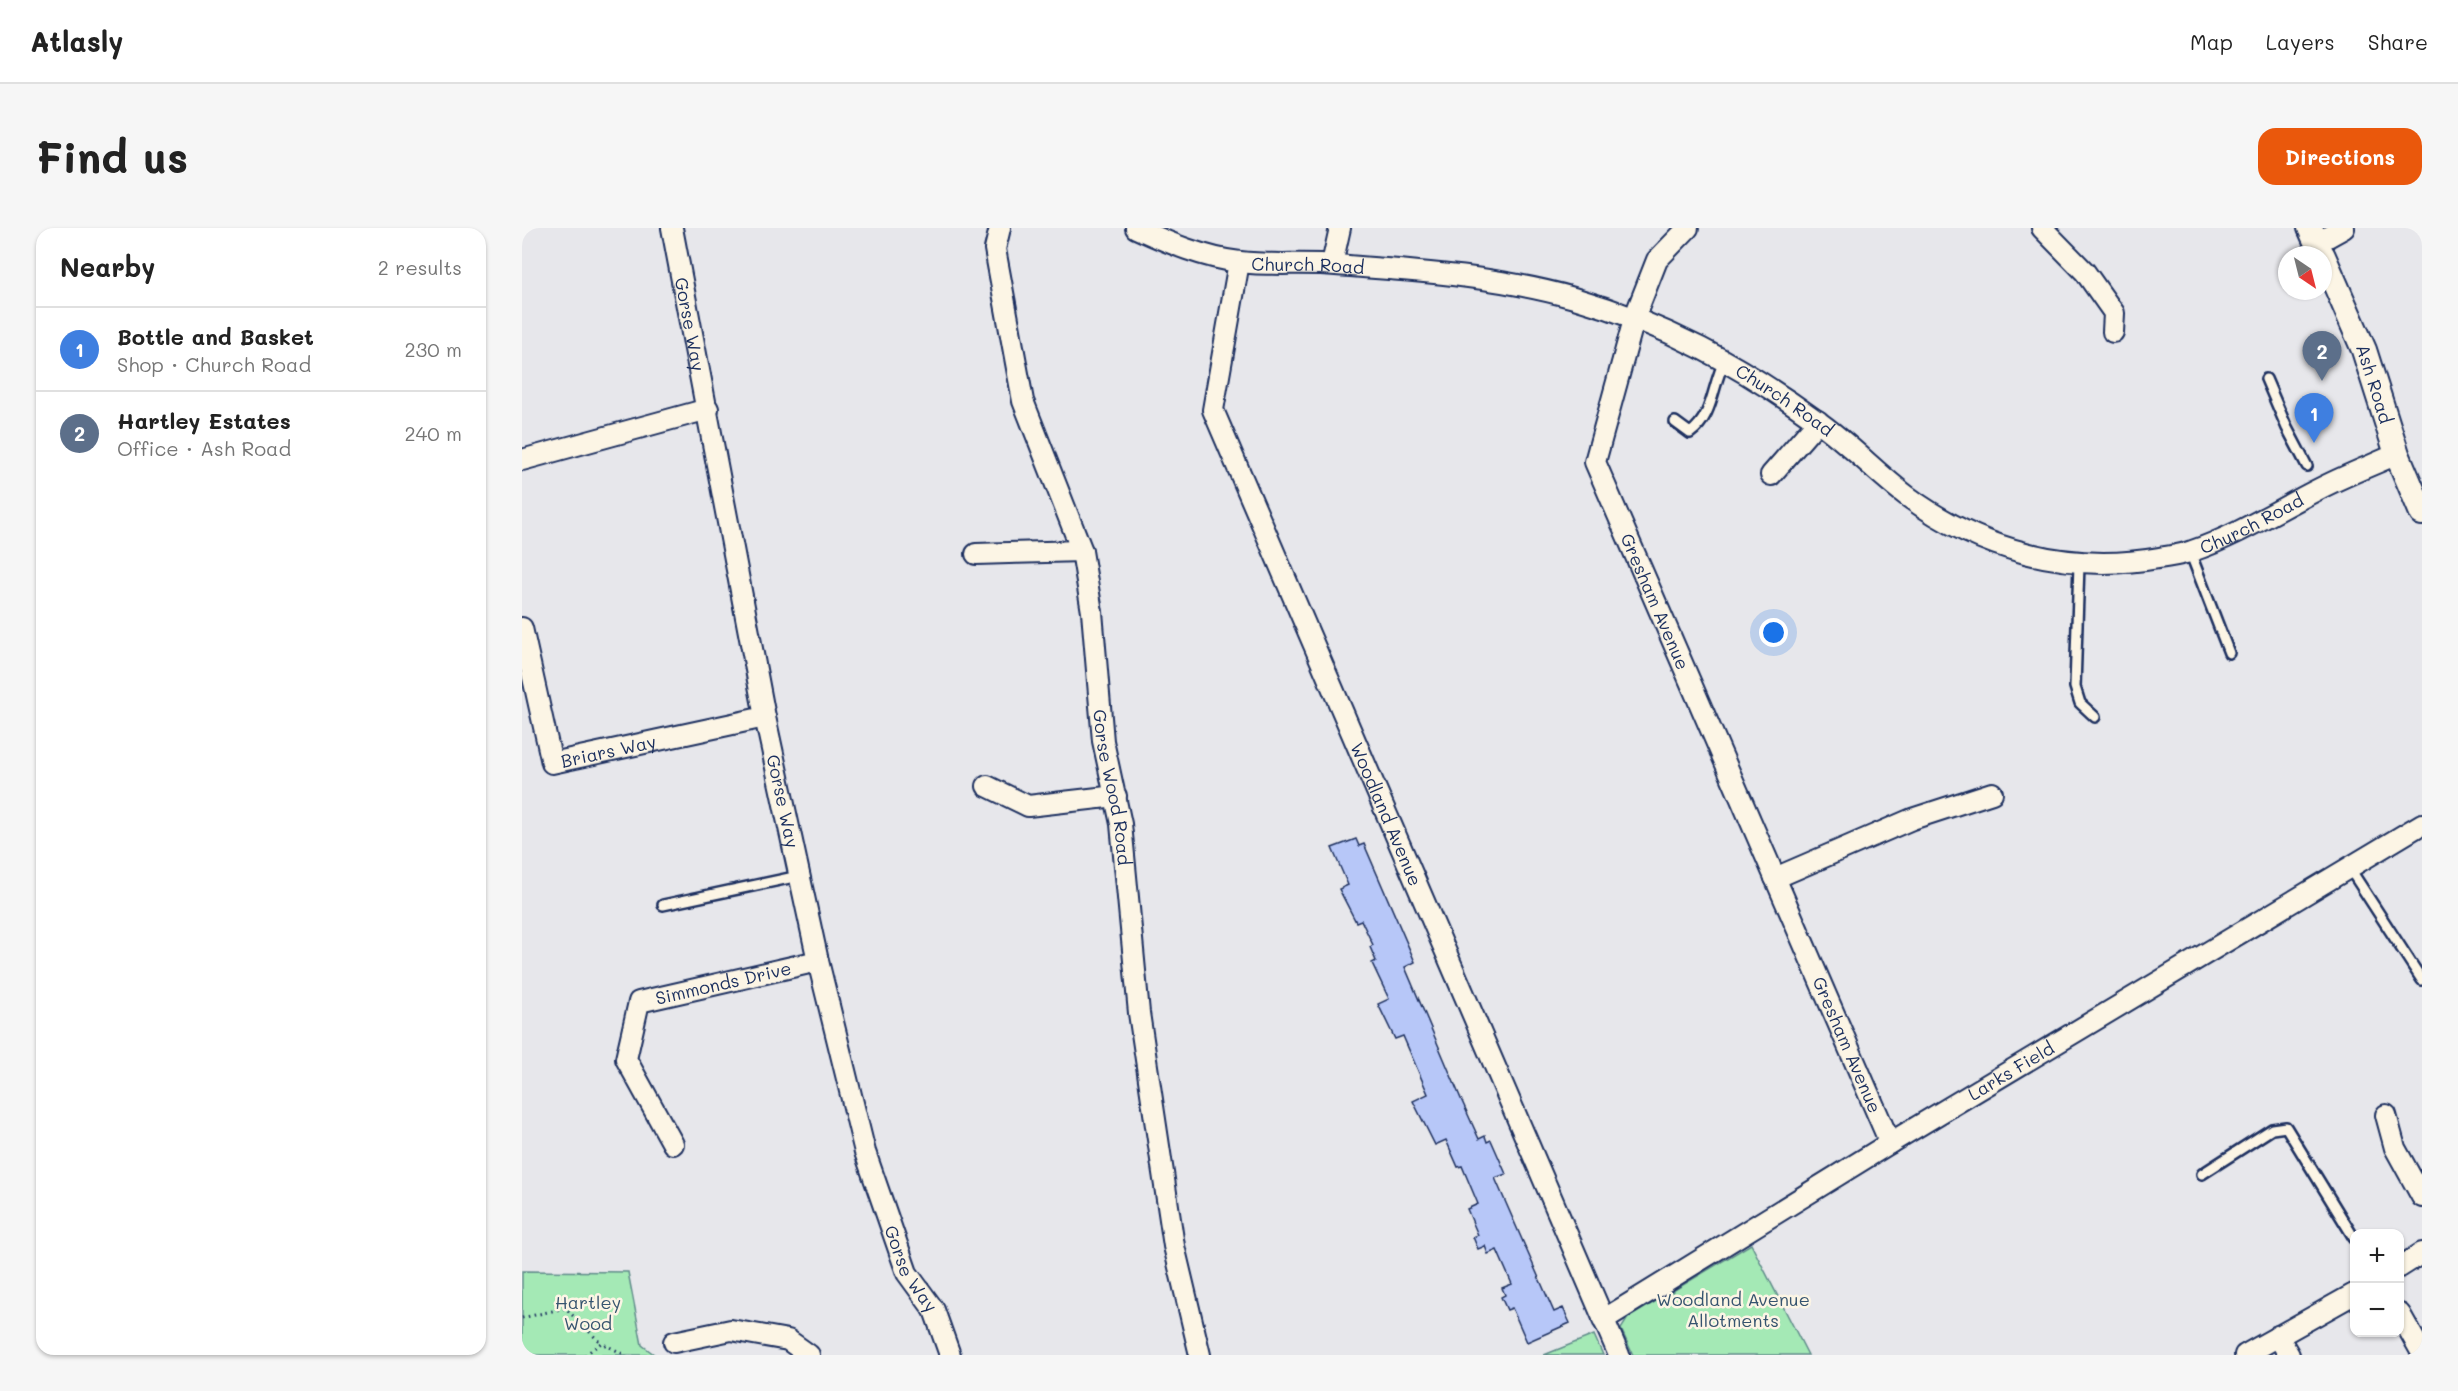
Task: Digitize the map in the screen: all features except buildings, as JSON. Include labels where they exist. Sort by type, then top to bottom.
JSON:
[{"type":"street","name":"Gorse Way","points":[[672,228],[765,717],[818,961],[865,1152],[907,1273],[934,1310],[950,1355]]},
{"type":"street","name":"Gorse Wood Road","points":[[1000,228],[995,249],[1023,401],[1082,551],[1092,612],[1103,741],[1116,796],[1139,1013],[1174,1246],[1200,1355]]},
{"type":"street","name":"Church Road","points":[[1136,228],[1174,246],[1239,262],[1332,264],[1451,275],[1511,284],[1570,297],[1635,316],[1725,360],[1818,421],[1908,496],[1969,534],[2026,555],[2079,564],[2136,562],[2190,552],[2238,533],[2318,489],[2397,454]]},
{"type":"street","points":[[1332,264],[1340,228]]},
{"type":"street","name":"Gresham Avenue","points":[[1688,228],[1657,260],[1635,316],[1595,462],[1890,1143]]},
{"type":"street","points":[[2042,228],[2085,272],[2114,313],[2114,332]]},
{"type":"street","points":[[2318,246],[2344,228]]},
{"type":"street","name":"Woodland Avenue","points":[[1239,262],[1213,410],[1619,1355]]},
{"type":"street","name":"Ash Road","points":[[2332,278],[2364,350],[2397,454],[2422,513]]},
{"type":"street","points":[[522,460],[708,410]]},
{"type":"street","points":[[1771,475],[1818,421]]},
{"type":"street","points":[[976,554],[1082,551]]},
{"type":"street","name":"Briars Way","points":[[522,628],[552,763],[765,717]]},
{"type":"street","points":[[987,786],[1028,806],[1116,796]]},
{"type":"street","points":[[1775,878],[1912,819],[1992,793]]},
{"type":"street","name":"Larks Field","points":[[1603,1320],[1890,1143],[2422,824]]},
{"type":"street","name":"Simmonds Drive","points":[[673,1144],[626,1059],[639,1002],[818,961]]},
{"type":"street","points":[[2386,1114],[2395,1148],[2422,1197]]},
{"type":"street","points":[[2404,1264],[2422,1253]]},
{"type":"street","points":[[2245,1355],[2350,1297]]},
{"type":"street","points":[[2404,1321],[2422,1353]]},
{"type":"street","points":[[675,1342],[731,1330],[788,1340],[809,1355]]},
{"type":"street","points":[[2278,1336],[2289,1355]]},
{"type":"lane","points":[[1675,422],[1690,433],[1702,422],[1707,413],[1715,381],[1725,360]]},
{"type":"lane","points":[[2266,380],[2307,466]]},
{"type":"lane","points":[[2190,552],[2229,653]]},
{"type":"lane","points":[[2079,564],[2075,687],[2080,703],[2095,717]]},
{"type":"lane","points":[[2350,869],[2422,980]]},
{"type":"lane","points":[[663,905],[799,876]]},
{"type":"lane","points":[[2202,1174],[2272,1129],[2286,1127],[2350,1230]]},
{"type":"path","points":[[522,1318],[565,1308],[602,1343],[625,1355]]},
{"type":"path","points":[[585,1355],[602,1343]]},
{"type":"green space","name":"Woodland Avenue Allotments","points":[[1751,1244],[1808,1355],[1633,1355],[1621,1329],[1628,1318]]},
{"type":"green space","name":"Hartley Wood","points":[[522,1271],[628,1272],[642,1345],[655,1355],[522,1355]]},
{"type":"green space","points":[[1594,1335],[1603,1355],[1544,1355]]},
{"type":"place","name":"Hartley Estates","points":[[2322,381]]},
{"type":"place","name":"Bottle and Basket","points":[[2314,443]]}]
